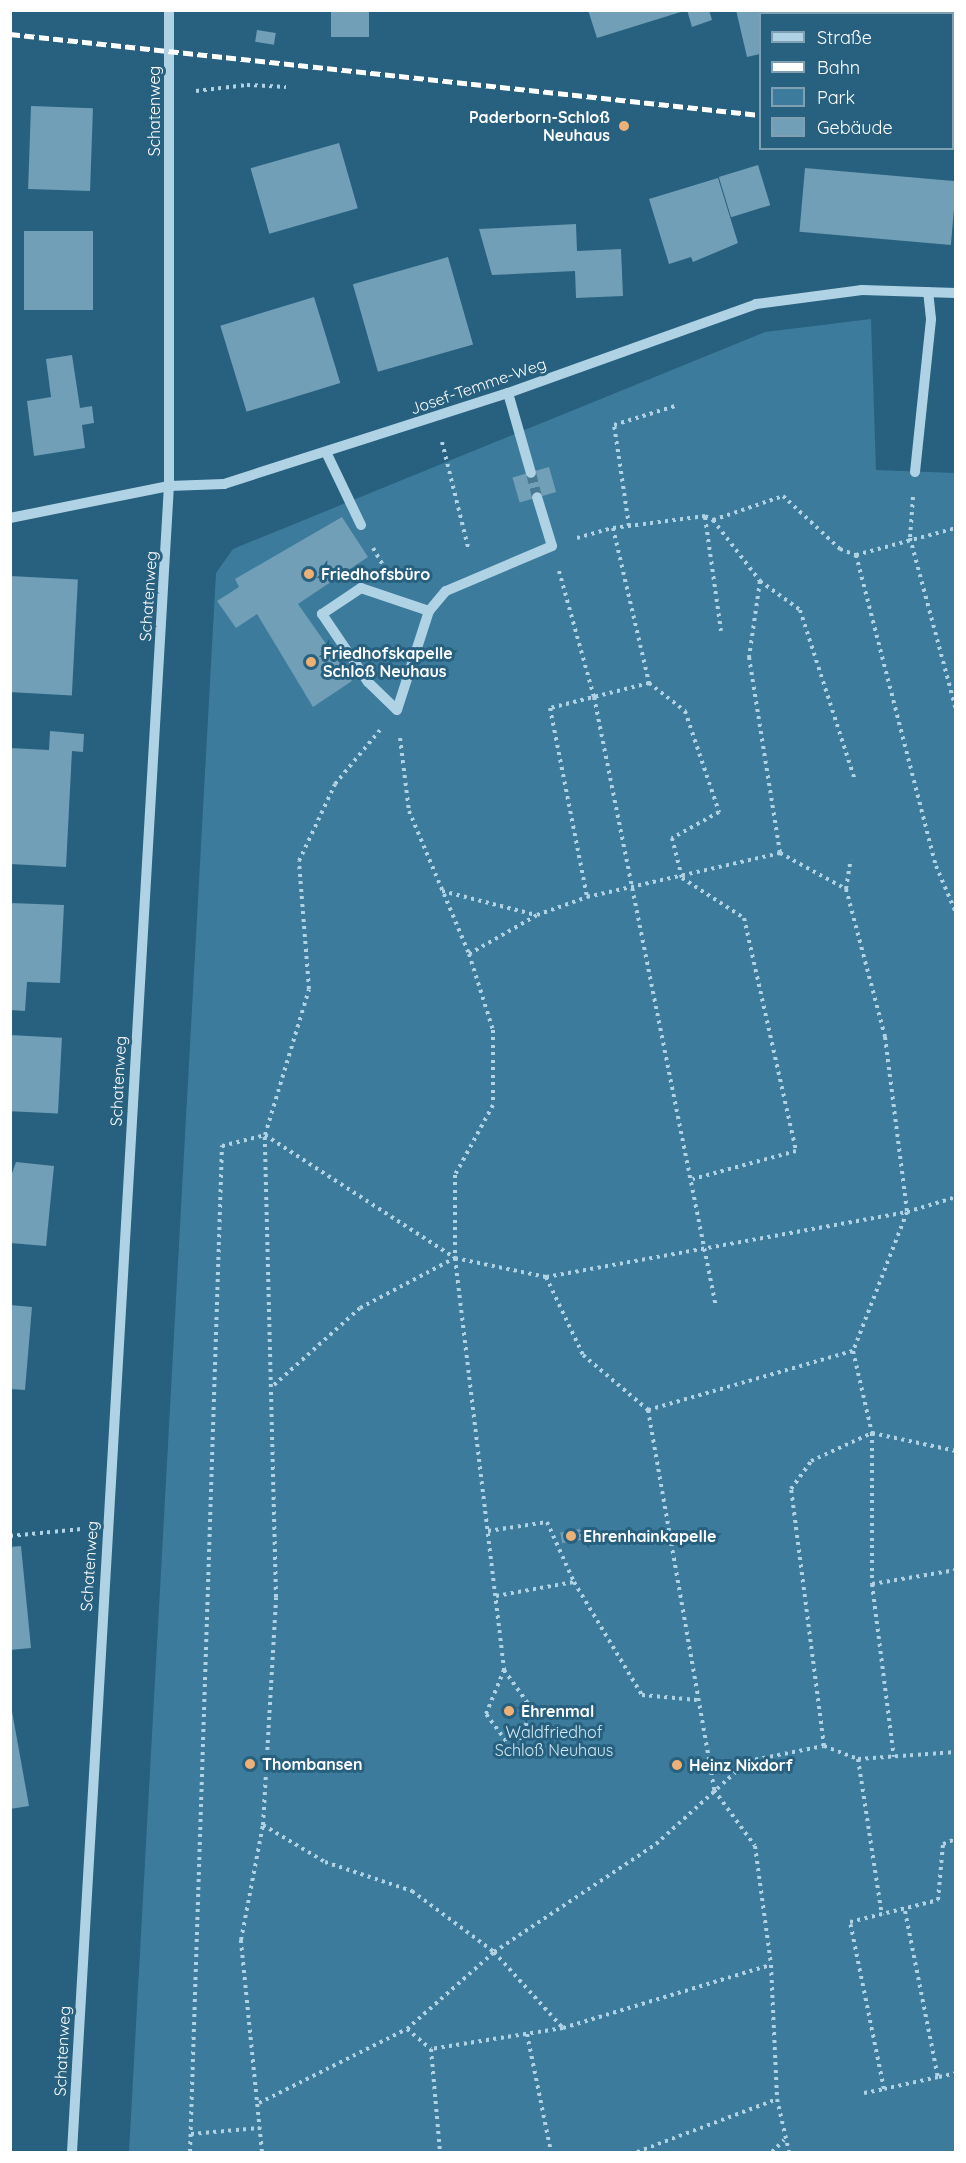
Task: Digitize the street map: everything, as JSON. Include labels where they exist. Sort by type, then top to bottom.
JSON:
[{"type":"street","name":"Schatenweg","points":[[72,2152],[170,486],[169,10]]},
{"type":"street","name":"Josef-Temme-Weg","points":[[10,518],[170,486],[224,484],[435,418],[756,304],[862,290],[956,293]]},
{"type":"street","points":[[915,472],[931,319],[928,292]]},
{"type":"street","points":[[508,393],[531,473]]},
{"type":"street","points":[[326,452],[361,525]]},
{"type":"street","points":[[429,611],[402,599],[361,588],[322,614],[368,682],[397,710],[429,611],[446,591],[475,576],[552,546],[537,497]]},
{"type":"path","points":[[168,94],[247,85],[286,87]]},
{"type":"path","points":[[629,526],[614,425],[675,406]]},
{"type":"path","points":[[435,418],[475,576]]},
{"type":"path","points":[[915,472],[910,538],[956,710]]},
{"type":"path","points":[[713,520],[783,496],[840,549],[856,555],[910,538],[956,528]]},
{"type":"path","points":[[705,516],[721,631]]},
{"type":"path","points":[[716,1307],[693,1179],[594,697],[552,546],[613,528],[705,516],[713,520],[760,581],[800,610],[855,780]]},
{"type":"path","points":[[361,525],[402,599]]},
{"type":"path","points":[[613,528],[650,683],[685,711],[719,812],[672,838],[682,878],[744,918],[796,1151],[693,1179]]},
{"type":"path","points":[[856,555],[936,866],[956,913]]},
{"type":"path","points":[[760,581],[749,657],[780,853]]},
{"type":"path","points":[[587,897],[550,708],[650,683]]},
{"type":"path","points":[[397,710],[409,811],[469,954],[493,1030],[493,1105],[455,1175],[455,1258],[504,1670],[486,1714],[515,1753],[532,1709],[504,1670]]},
{"type":"path","points":[[262,2152],[259,2103],[241,1940],[263,1824],[276,1597],[274,1385],[265,1135],[309,989],[299,861],[335,784],[397,710]]},
{"type":"path","points":[[469,954],[537,915],[587,897],[682,878],[780,853],[846,889]]},
{"type":"path","points":[[851,859],[846,889],[885,1037],[908,1212],[853,1352],[872,1433],[872,1584],[894,1757]]},
{"type":"path","points":[[441,891],[537,915]]},
{"type":"path","points":[[190,2152],[222,1146],[265,1135],[455,1258],[546,1276],[707,1251],[908,1212],[956,1197]]},
{"type":"path","points":[[274,1385],[360,1308],[455,1258]]},
{"type":"path","points":[[546,1276],[583,1355],[648,1410],[714,1790],[755,1846],[771,1965],[777,2099],[784,2140],[789,2152]]},
{"type":"path","points":[[648,1410],[853,1352]]},
{"type":"path","points":[[824,1746],[791,1489],[811,1461],[872,1433],[956,1451]]},
{"type":"path","points":[[488,1531],[547,1522],[574,1582],[642,1695],[697,1700]]},
{"type":"path","points":[[10,1536],[71,1528],[107,1530]]},
{"type":"path","points":[[872,1584],[956,1570]]},
{"type":"path","points":[[496,1596],[574,1582]]},
{"type":"path","points":[[259,2103],[406,2029],[494,1952],[656,1844],[748,1761],[824,1746],[858,1759],[956,1752]]},
{"type":"path","points":[[858,1759],[882,1916]]},
{"type":"path","points":[[263,1824],[325,1862],[412,1891],[494,1952],[563,2028]]},
{"type":"path","points":[[884,2089],[850,1922],[905,1911],[938,1900],[943,1844],[956,1839]]},
{"type":"path","points":[[905,1911],[938,2077]]},
{"type":"path","points":[[431,2049],[563,2028],[771,1965]]},
{"type":"path","points":[[406,2029],[431,2049],[440,2152]]},
{"type":"path","points":[[527,2034],[551,2152]]},
{"type":"path","points":[[864,2093],[956,2073]]},
{"type":"path","points":[[637,2152],[777,2099]]},
{"type":"path","points":[[191,2134],[260,2128]]},
{"type":"path","points":[[772,2152],[784,2140]]},
{"type":"green space","name":"Waldfriedhof Schloß Neuhaus","points":[[871,319],[876,470],[956,473],[955,2152],[129,2152],[216,573],[233,549],[765,332]]},
{"type":"building","points":[[331,10],[369,10],[369,37],[331,37]]},
{"type":"building","points":[[588,10],[684,10],[684,11],[597,38]]},
{"type":"building","points":[[687,10],[709,10],[712,20],[692,27]]},
{"type":"building","points":[[736,10],[824,10],[824,12],[759,12],[759,54],[747,57]]},
{"type":"building","points":[[866,10],[950,10],[950,12],[866,12]]},
{"type":"building","points":[[257,30],[276,33],[274,45],[255,42]]},
{"type":"building","points":[[31,106],[93,108],[90,191],[28,189]]},
{"type":"building","points":[[339,143],[358,208],[269,234],[251,168]]},
{"type":"building","points":[[758,165],[770,205],[731,217],[719,177]]},
{"type":"building","points":[[805,168],[956,181],[951,245],[799,232]]},
{"type":"building","points":[[718,178],[738,243],[693,262],[691,257],[669,264],[649,199]]},
{"type":"building","points":[[576,224],[577,251],[621,249],[623,296],[576,298],[575,271],[492,275],[479,229]]},
{"type":"building","points":[[24,231],[93,231],[93,310],[24,310]]},
{"type":"building","points":[[448,257],[473,344],[378,372],[353,284]]},
{"type":"building","points":[[314,297],[340,383],[247,412],[220,326]]},
{"type":"building","points":[[72,355],[80,408],[92,406],[94,423],[82,425],[85,448],[34,456],[27,401],[51,397],[46,359]]},
{"type":"building","points":[[549,467],[556,492],[520,502],[512,477]]},
{"type":"building","points":[[342,517],[368,557],[298,604],[352,681],[313,707],[257,614],[236,628],[217,601],[239,587],[235,579]]},
{"type":"building","points":[[10,576],[78,580],[72,695],[10,692]]},
{"type":"building","points":[[50,731],[84,734],[83,752],[72,751],[66,867],[10,864],[10,748],[49,750]]},
{"type":"building","points":[[10,903],[64,905],[60,983],[27,982],[25,1011],[10,1010]]},
{"type":"building","points":[[10,1035],[62,1038],[58,1114],[10,1111]]},
{"type":"building","points":[[16,1162],[54,1166],[46,1246],[10,1243],[10,1179]]},
{"type":"building","points":[[10,1305],[32,1307],[25,1390],[10,1389]]},
{"type":"building","name":"Ehrenhainkapelle","points":[[580,1529],[582,1540],[562,1543],[560,1532]]},
{"type":"building","points":[[21,1546],[31,1648],[10,1650],[10,1547]]},
{"type":"building","points":[[10,1700],[29,1806],[10,1809]]},
{"type":"tunnel","points":[[531,473],[537,497]]},
{"type":"railway","points":[[10,34],[759,115]]},
{"type":"place","name":"Paderborn-Schloß Neuhaus","points":[[624,126]]},
{"type":"place","name":"Friedhofsbüro","points":[[309,574]]},
{"type":"place","name":"Friedhofskapelle Schloß Neuhaus","points":[[311,662]]},
{"type":"place","name":"Ehrenhainkapelle","points":[[571,1536]]},
{"type":"place","name":"Ehrenmal","points":[[509,1711]]},
{"type":"place","name":"Thombansen","points":[[250,1764]]},
{"type":"place","name":"Heinz Nixdorf","points":[[677,1765]]}]
